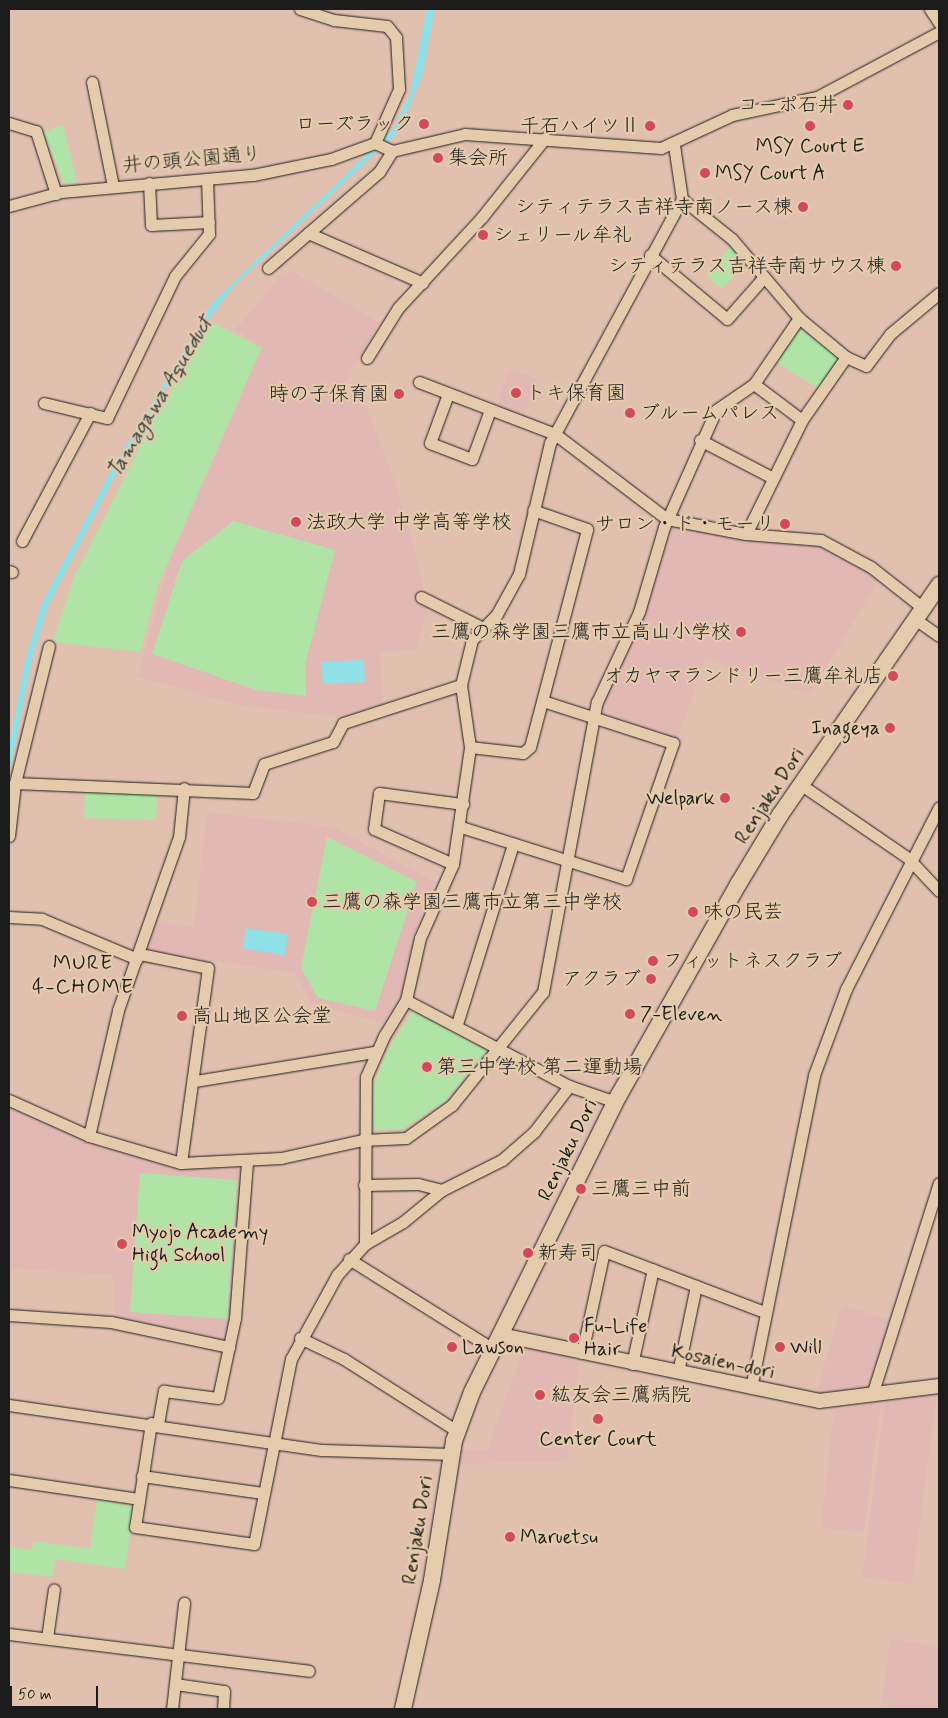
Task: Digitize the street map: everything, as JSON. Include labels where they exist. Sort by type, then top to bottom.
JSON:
[{"type":"main road","name":"Renjaku Dori","points":[[403,1709],[432,1580],[457,1430],[497,1342],[616,1102],[800,784],[939,585]]},
{"type":"street","points":[[300,9],[334,20],[387,26],[396,37],[399,89],[376,144],[391,150],[465,134],[545,138],[634,150],[674,145],[732,115],[817,97],[939,32]]},
{"type":"street","points":[[930,9],[939,23]]},
{"type":"street","points":[[92,82],[113,186]]},
{"type":"street","points":[[9,123],[36,130],[56,194]]},
{"type":"street","points":[[367,358],[394,314],[423,283],[545,138]]},
{"type":"street","name":"井の頭公園通り","points":[[9,206],[56,194],[113,186],[207,179],[312,163],[376,144]]},
{"type":"street","points":[[365,1244],[363,1140],[366,1077],[375,1052],[406,1000],[420,938],[453,864],[461,827],[470,747],[461,685],[472,640],[481,627],[497,614],[518,574],[542,464],[554,434],[600,355],[650,255],[682,199],[674,145]]},
{"type":"street","points":[[268,268],[379,172],[391,150]]},
{"type":"street","points":[[44,403],[107,418],[175,276],[205,240],[210,222],[207,179]]},
{"type":"street","points":[[149,183],[151,225],[210,222]]},
{"type":"street","points":[[682,199],[732,239],[799,318],[846,357],[866,366],[890,334],[939,293]]},
{"type":"street","points":[[308,234],[423,283]]},
{"type":"street","points":[[650,255],[727,319],[764,277]]},
{"type":"street","points":[[9,1100],[89,1136],[181,1163],[247,1161],[363,1140],[406,1138],[452,1105],[500,1048],[543,992],[594,717],[639,612],[667,519],[700,440],[716,410],[754,384],[799,318]]},
{"type":"street","points":[[746,534],[802,420],[846,357]]},
{"type":"street","points":[[419,382],[554,434],[667,519],[746,534],[821,540],[865,563],[919,613],[939,636]]},
{"type":"street","points":[[754,384],[802,420]]},
{"type":"street","points":[[448,394],[430,443],[472,459],[490,410]]},
{"type":"street","points":[[22,541],[90,413]]},
{"type":"street","points":[[700,440],[773,478]]},
{"type":"street","points":[[470,747],[523,753],[530,747],[543,701],[587,529],[533,510]]},
{"type":"street","points":[[421,597],[481,627]]},
{"type":"street","points":[[9,836],[15,783],[49,646]]},
{"type":"street","points":[[15,783],[184,788],[253,794],[264,764],[333,742],[344,723],[461,685]]},
{"type":"street","points":[[461,827],[626,879],[672,743],[543,701]]},
{"type":"street","points":[[800,784],[912,862],[939,891]]},
{"type":"street","points":[[89,1136],[118,1010],[139,956],[178,837],[184,788]]},
{"type":"street","points":[[453,864],[374,829],[380,793],[463,804]]},
{"type":"street","points":[[751,1388],[814,1075],[846,990],[939,807]]},
{"type":"street","points":[[457,1024],[513,844]]},
{"type":"street","points":[[9,917],[42,919],[139,956],[208,968],[195,1081],[181,1163]]},
{"type":"street","points":[[406,1000],[457,1024],[569,1086],[616,1102]]},
{"type":"street","points":[[195,1081],[375,1052]]},
{"type":"street","points":[[247,1161],[229,1347],[218,1398],[164,1391],[142,1476],[135,1526],[254,1544],[272,1443],[290,1359],[300,1338],[349,1259],[365,1244],[403,1222],[442,1190],[502,1160],[534,1132],[569,1086]]},
{"type":"street","points":[[872,1395],[939,1183]]},
{"type":"street","points":[[364,1185],[418,1184],[442,1190]]},
{"type":"street","points":[[582,1353],[604,1250],[765,1312]]},
{"type":"street","points":[[349,1259],[497,1342]]},
{"type":"street","points":[[632,1364],[653,1269]]},
{"type":"street","points":[[678,1372],[696,1286]]},
{"type":"street","points":[[9,1315],[111,1322],[229,1347]]},
{"type":"street","points":[[300,1338],[344,1359],[457,1430]]},
{"type":"street","name":"Kosaien-dori","points":[[497,1342],[582,1353],[827,1402],[939,1386]]},
{"type":"street","points":[[9,1405],[358,1454],[452,1454]]},
{"type":"street","points":[[142,1476],[263,1493]]},
{"type":"street","points":[[9,1480],[139,1499]]},
{"type":"street","points":[[48,1638],[54,1589]]},
{"type":"street","points":[[172,1709],[184,1603]]},
{"type":"street","points":[[9,1634],[309,1671]]},
{"type":"street","points":[[175,1684],[224,1691],[222,1709]]},
{"type":"shaded area","name":"法政大学 中学高等学校","points":[[292,271],[379,322],[342,389],[366,406],[396,485],[417,559],[424,591],[420,603],[429,606],[415,650],[380,652],[383,705],[334,716],[243,706],[138,677],[168,565],[263,346],[235,330],[282,274]]},
{"type":"shaded area","name":"トキ保育園","points":[[509,369],[537,379],[523,418],[495,408]]},
{"type":"shaded area","name":"三鷹の森学園三鷹市立高山小学校","points":[[674,524],[815,543],[880,578],[810,695],[706,657],[677,740],[604,717],[603,705],[644,616]]},
{"type":"shaded area","name":"三鷹の森学園三鷹市立第三中学校","points":[[207,812],[333,827],[435,882],[413,936],[403,992],[383,1023],[312,1005],[295,973],[147,951],[156,922],[194,927]]},
{"type":"shaded area","name":"Myojo Academy High School","points":[[9,1103],[106,1146],[151,1161],[181,1167],[242,1169],[227,1342],[130,1324],[114,1312],[113,1275],[9,1268]]},
{"type":"shaded area","points":[[845,1306],[887,1319],[890,1324],[869,1387],[820,1394],[817,1391],[840,1310]]},
{"type":"shaded area","name":"紘友会三鷹病院","points":[[525,1346],[579,1361],[567,1461],[459,1464],[460,1450],[487,1450]]},
{"type":"shaded area","points":[[937,1394],[912,1584],[862,1577],[885,1401]]},
{"type":"shaded area","points":[[881,1402],[864,1532],[821,1528],[834,1410]]},
{"type":"shaded area","points":[[890,1639],[939,1646],[939,1709],[881,1709]]},
{"type":"green space","points":[[63,125],[77,182],[64,184],[44,132]]},
{"type":"green space","points":[[731,246],[745,262],[722,289],[707,276]]},
{"type":"green space","points":[[216,324],[261,348],[158,585],[140,652],[53,642],[74,577],[156,415],[210,326]]},
{"type":"green space","points":[[801,330],[838,357],[820,389],[778,363],[796,331]]},
{"type":"green space","points":[[233,521],[335,550],[305,665],[306,696],[256,690],[152,654],[182,561]]},
{"type":"green space","points":[[85,786],[157,788],[156,820],[84,818]]},
{"type":"green space","points":[[327,837],[417,882],[375,1011],[318,998],[301,968]]},
{"type":"green space","name":"第三中学校 第二運動場","points":[[413,1011],[487,1051],[445,1101],[403,1129],[374,1130],[374,1083],[388,1049]]},
{"type":"green space","points":[[140,1173],[237,1180],[227,1319],[130,1312]]},
{"type":"green space","points":[[97,1499],[134,1507],[125,1569],[55,1559],[53,1577],[9,1572],[9,1547],[32,1550],[34,1541],[90,1549]]},
{"type":"water","name":"Tamagawa Aqueduct","points":[[427,9],[435,9],[423,73],[400,130],[235,285],[196,336],[119,468],[48,606],[32,659],[9,775],[9,746],[25,661],[41,605],[114,465],[213,302],[392,130],[410,94]]},
{"type":"water","points":[[364,660],[365,682],[323,684],[321,662]]},
{"type":"water","points":[[246,928],[288,934],[285,955],[243,949]]},
{"type":"place","name":"コーポ石井","points":[[848,105]]},
{"type":"place","name":"ローズラック","points":[[424,124]]},
{"type":"place","name":"千石ハイツⅡ","points":[[650,126]]},
{"type":"place","name":"MSY Court E","points":[[810,126]]},
{"type":"place","name":"集会所","points":[[438,158]]},
{"type":"place","name":"MSY Court A","points":[[705,173]]},
{"type":"place","name":"シティテラス吉祥寺南ノース棟","points":[[803,207]]},
{"type":"place","name":"シェリール牟礼","points":[[483,235]]},
{"type":"place","name":"シティテラス吉祥寺南サウス棟","points":[[896,266]]},
{"type":"place","name":"トキ保育園","points":[[516,393]]},
{"type":"place","name":"時の子保育園","points":[[399,394]]},
{"type":"place","name":"ブルームパレス","points":[[630,413]]},
{"type":"place","name":"法政大学 中学高等学校","points":[[296,522]]},
{"type":"place","name":"サロン・ド・モーリ","points":[[785,524]]},
{"type":"place","name":"三鷹の森学園三鷹市立高山小学校","points":[[741,632]]},
{"type":"place","name":"オカヤマランドリー三鷹牟礼店","points":[[893,676]]},
{"type":"place","name":"Inageya","points":[[890,728]]},
{"type":"place","name":"Welpark","points":[[725,798]]},
{"type":"place","name":"三鷹の森学園三鷹市立第三中学校","points":[[312,902]]},
{"type":"place","name":"味の民芸","points":[[693,912]]},
{"type":"place","name":"フィットネスクラブ","points":[[653,961]]},
{"type":"place","name":"アクラブ","points":[[651,979]]},
{"type":"place","name":"7-Eleven","points":[[630,1014]]},
{"type":"place","name":"高山地区公会堂","points":[[182,1016]]},
{"type":"place","name":"第三中学校 第二運動場","points":[[427,1067]]},
{"type":"place","name":"三鷹三中前","points":[[581,1189]]},
{"type":"place","name":"Myojo Academy High School","points":[[122,1244]]},
{"type":"place","name":"新寿司","points":[[528,1253]]},
{"type":"place","name":"Fu-Life Hair","points":[[574,1338]]},
{"type":"place","name":"Lawson","points":[[452,1347]]},
{"type":"place","name":"Will","points":[[780,1347]]},
{"type":"place","name":"紘友会三鷹病院","points":[[540,1395]]},
{"type":"place","name":"Center Court","points":[[598,1419]]},
{"type":"place","name":"Maruetsu","points":[[510,1537]]},
{"type":"district","name":"MURE 4-CHOME","points":[[83,975]]}]
